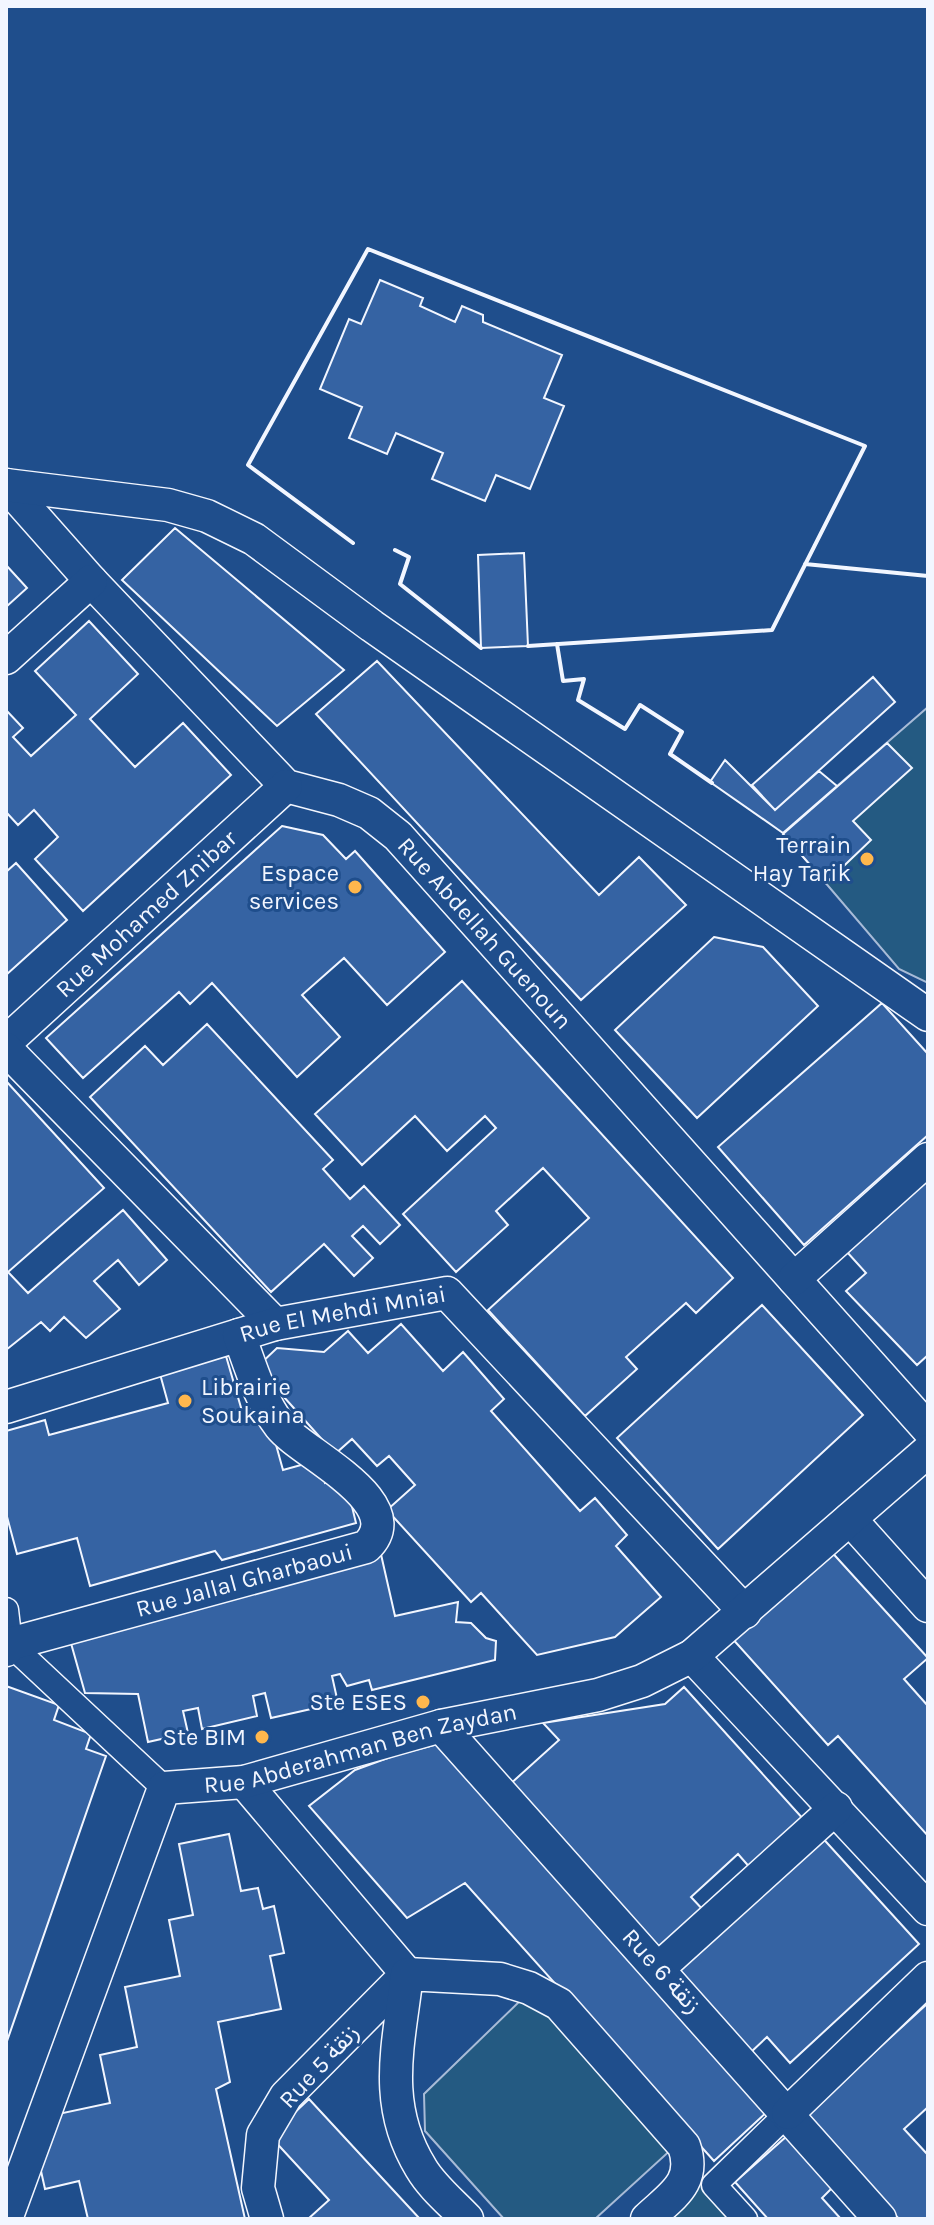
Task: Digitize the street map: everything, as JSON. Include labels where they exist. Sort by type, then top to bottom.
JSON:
[{"type":"street","points":[[6,485],[91,581],[286,786]]},
{"type":"street","points":[[6,485],[168,505],[207,516],[254,539],[372,626],[928,1015]]},
{"type":"street","points":[[6,658],[91,581]]},
{"type":"street","name":"Rue Mohamed Znibar","points":[[6,1042],[286,786]]},
{"type":"street","name":"Rue Abdellah Guenoun","points":[[286,786],[339,800],[369,813],[398,836],[928,1429]]},
{"type":"street","points":[[6,1049],[275,1324]]},
{"type":"street","points":[[794,1279],[928,1159]]},
{"type":"street","name":"Rue El Mehdi Mniai","points":[[6,1407],[275,1324],[447,1293],[745,1612]]},
{"type":"street","name":"Rue Jallal Gharbaoui","points":[[8,1647],[366,1547],[373,1540],[378,1524],[376,1514],[362,1492],[280,1425],[253,1376],[239,1335]]},
{"type":"street","name":"Rue Abderahman Ben Zaydan","points":[[164,1788],[244,1782],[441,1726],[598,1695],[642,1681],[692,1656],[928,1451]]},
{"type":"street","points":[[850,1519],[928,1606]]},
{"type":"street","points":[[6,1610],[8,1647],[164,1788],[6,2219]]},
{"type":"street","points":[[692,1656],[928,1909]]},
{"type":"street","name":"Rue 6 زنقة","points":[[441,1726],[880,2219]]},
{"type":"street","points":[[244,1782],[407,1974],[500,1979],[529,1988],[559,2004],[684,2146],[689,2171],[683,2184],[647,2219]]},
{"type":"street","points":[[659,1968],[836,1808]]},
{"type":"street","points":[[407,1974],[394,2088],[398,2114],[406,2141],[422,2170],[467,2219]]},
{"type":"street","name":"Rue 5 زنقة","points":[[267,2219],[258,2188],[263,2135],[286,2096],[407,1974]]},
{"type":"street","points":[[745,2219],[714,2185],[928,1978]]},
{"type":"shaded area","name":"Terrain Hay Tarik","points":[[928,707],[928,983],[899,969],[783,833]]},
{"type":"shaded area","points":[[523,1998],[540,1998],[674,2147],[595,2219],[504,2219],[425,2131],[424,2094]]},
{"type":"shaded area","points":[[696,2178],[731,2219],[672,2219]]},
{"type":"building","points":[[380,280],[423,298],[420,306],[455,322],[462,306],[483,315],[483,322],[562,355],[544,398],[564,406],[530,489],[496,475],[485,501],[432,479],[443,453],[396,433],[387,454],[349,438],[362,407],[320,389],[349,319],[361,324]]},
{"type":"building","points":[[175,528],[344,670],[277,726],[122,580]]},
{"type":"building","points":[[524,553],[528,646],[481,648],[478,555]]},
{"type":"building","points":[[6,565],[27,588],[6,607]]},
{"type":"building","points":[[89,621],[138,674],[90,719],[135,767],[183,723],[231,775],[83,911],[35,859],[58,837],[34,810],[18,825],[6,812],[6,710],[23,728],[13,737],[31,756],[76,715],[35,671]]},
{"type":"building","points":[[377,661],[599,895],[639,857],[686,905],[581,1000],[316,714]]},
{"type":"building","points":[[873,677],[895,702],[775,810],[752,785]]},
{"type":"building","points":[[887,743],[912,768],[853,821],[871,840],[826,883],[783,834]]},
{"type":"building","points":[[725,760],[775,810],[819,771],[837,786],[783,833],[710,782]]},
{"type":"building","points":[[282,826],[323,835],[346,859],[355,851],[445,952],[387,1005],[344,958],[302,995],[340,1037],[297,1077],[212,983],[190,1004],[179,992],[83,1078],[46,1038]]},
{"type":"building","points":[[16,863],[67,920],[6,975],[6,872]]},
{"type":"building","points":[[714,937],[763,947],[818,1006],[697,1118],[615,1030]]},
{"type":"building","points":[[462,981],[733,1278],[696,1313],[686,1303],[626,1357],[637,1369],[585,1416],[488,1310],[589,1218],[543,1168],[496,1211],[508,1225],[456,1272],[403,1214],[496,1128],[485,1116],[447,1151],[415,1116],[362,1165],[315,1114]]},
{"type":"building","points":[[882,1003],[928,1054],[928,1135],[804,1245],[718,1147]]},
{"type":"building","points":[[207,1024],[333,1160],[323,1169],[350,1199],[364,1186],[400,1225],[380,1244],[363,1226],[352,1236],[373,1258],[354,1276],[324,1244],[271,1292],[90,1097],[145,1046],[163,1065]]},
{"type":"building","points":[[6,1081],[104,1188],[8,1272],[28,1293],[123,1210],[167,1260],[139,1285],[118,1260],[94,1281],[120,1309],[86,1338],[64,1317],[50,1331],[41,1322],[6,1350]]},
{"type":"building","points":[[928,1174],[928,1355],[917,1365],[846,1291],[866,1273],[847,1252]]},
{"type":"building","points":[[762,1305],[863,1415],[718,1549],[617,1438]]},
{"type":"building","points":[[401,1324],[443,1371],[463,1352],[504,1399],[491,1411],[580,1511],[595,1498],[627,1535],[616,1546],[661,1597],[615,1637],[537,1655],[481,1593],[471,1602],[387,1510],[415,1485],[389,1456],[377,1466],[352,1439],[335,1454],[257,1367],[277,1348],[324,1352],[348,1331],[368,1353]]},
{"type":"building","points":[[226,1356],[242,1411],[265,1405],[283,1470],[319,1460],[325,1483],[345,1478],[356,1523],[222,1560],[215,1551],[90,1586],[77,1538],[17,1554],[6,1513],[6,1431],[45,1420],[49,1435],[168,1403],[160,1374]]},
{"type":"building","points":[[828,1548],[928,1658],[904,1679],[928,1706],[928,1836],[838,1736],[828,1745],[730,1636]]},
{"type":"building","points":[[380,1550],[395,1616],[458,1602],[456,1622],[471,1623],[486,1638],[496,1641],[495,1660],[372,1690],[369,1680],[347,1686],[340,1674],[332,1676],[338,1703],[271,1718],[265,1693],[253,1696],[257,1716],[202,1729],[198,1708],[183,1711],[188,1733],[148,1742],[138,1694],[85,1693],[67,1629]]},
{"type":"building","points":[[6,1686],[59,1705],[54,1720],[91,1734],[86,1749],[106,1756],[6,2044]]},
{"type":"building","points":[[684,1687],[805,1821],[752,1870],[738,1854],[691,1897],[705,1912],[659,1953],[508,1786],[559,1740],[543,1723],[665,1704]]},
{"type":"building","points":[[438,1744],[769,2110],[714,2161],[465,1883],[407,1918],[309,1806],[355,1770]]},
{"type":"building","points":[[818,1833],[919,1944],[790,2063],[767,2037],[750,2053],[671,1967]]},
{"type":"building","points":[[229,1834],[241,1891],[258,1888],[263,1909],[274,1906],[284,1953],[270,1956],[281,2009],[218,2022],[230,2082],[216,2089],[245,2219],[88,2219],[79,2181],[45,2189],[39,2162],[58,2114],[110,2103],[100,2055],[137,2047],[125,1987],[180,1976],[169,1920],[193,1915],[179,1844]]},
{"type":"building","points":[[928,2003],[928,2107],[904,2129],[928,2155],[928,2219],[899,2219],[805,2116]]},
{"type":"building","points":[[309,2099],[420,2219],[308,2219],[329,2200],[270,2136]]},
{"type":"building","points":[[787,2136],[833,2187],[822,2198],[841,2219],[768,2219],[735,2182]]},
{"type":"wall","points":[[353,543],[248,465],[368,249],[865,446],[772,630],[528,646]]},
{"type":"wall","points":[[395,550],[409,557],[400,584],[481,648]]},
{"type":"wall","points":[[805,564],[928,576]]},
{"type":"wall","points":[[557,644],[563,681],[584,679],[578,700],[625,729],[640,705],[682,732],[670,754],[712,783]]},
{"type":"place","name":"Terrain Hay Tarik","points":[[867,859]]},
{"type":"place","name":"Espace services","points":[[355,887]]},
{"type":"place","name":"Librairie Soukaina","points":[[185,1401]]},
{"type":"place","name":"Ste ESES","points":[[423,1702]]},
{"type":"place","name":"Ste BIM","points":[[262,1737]]}]
